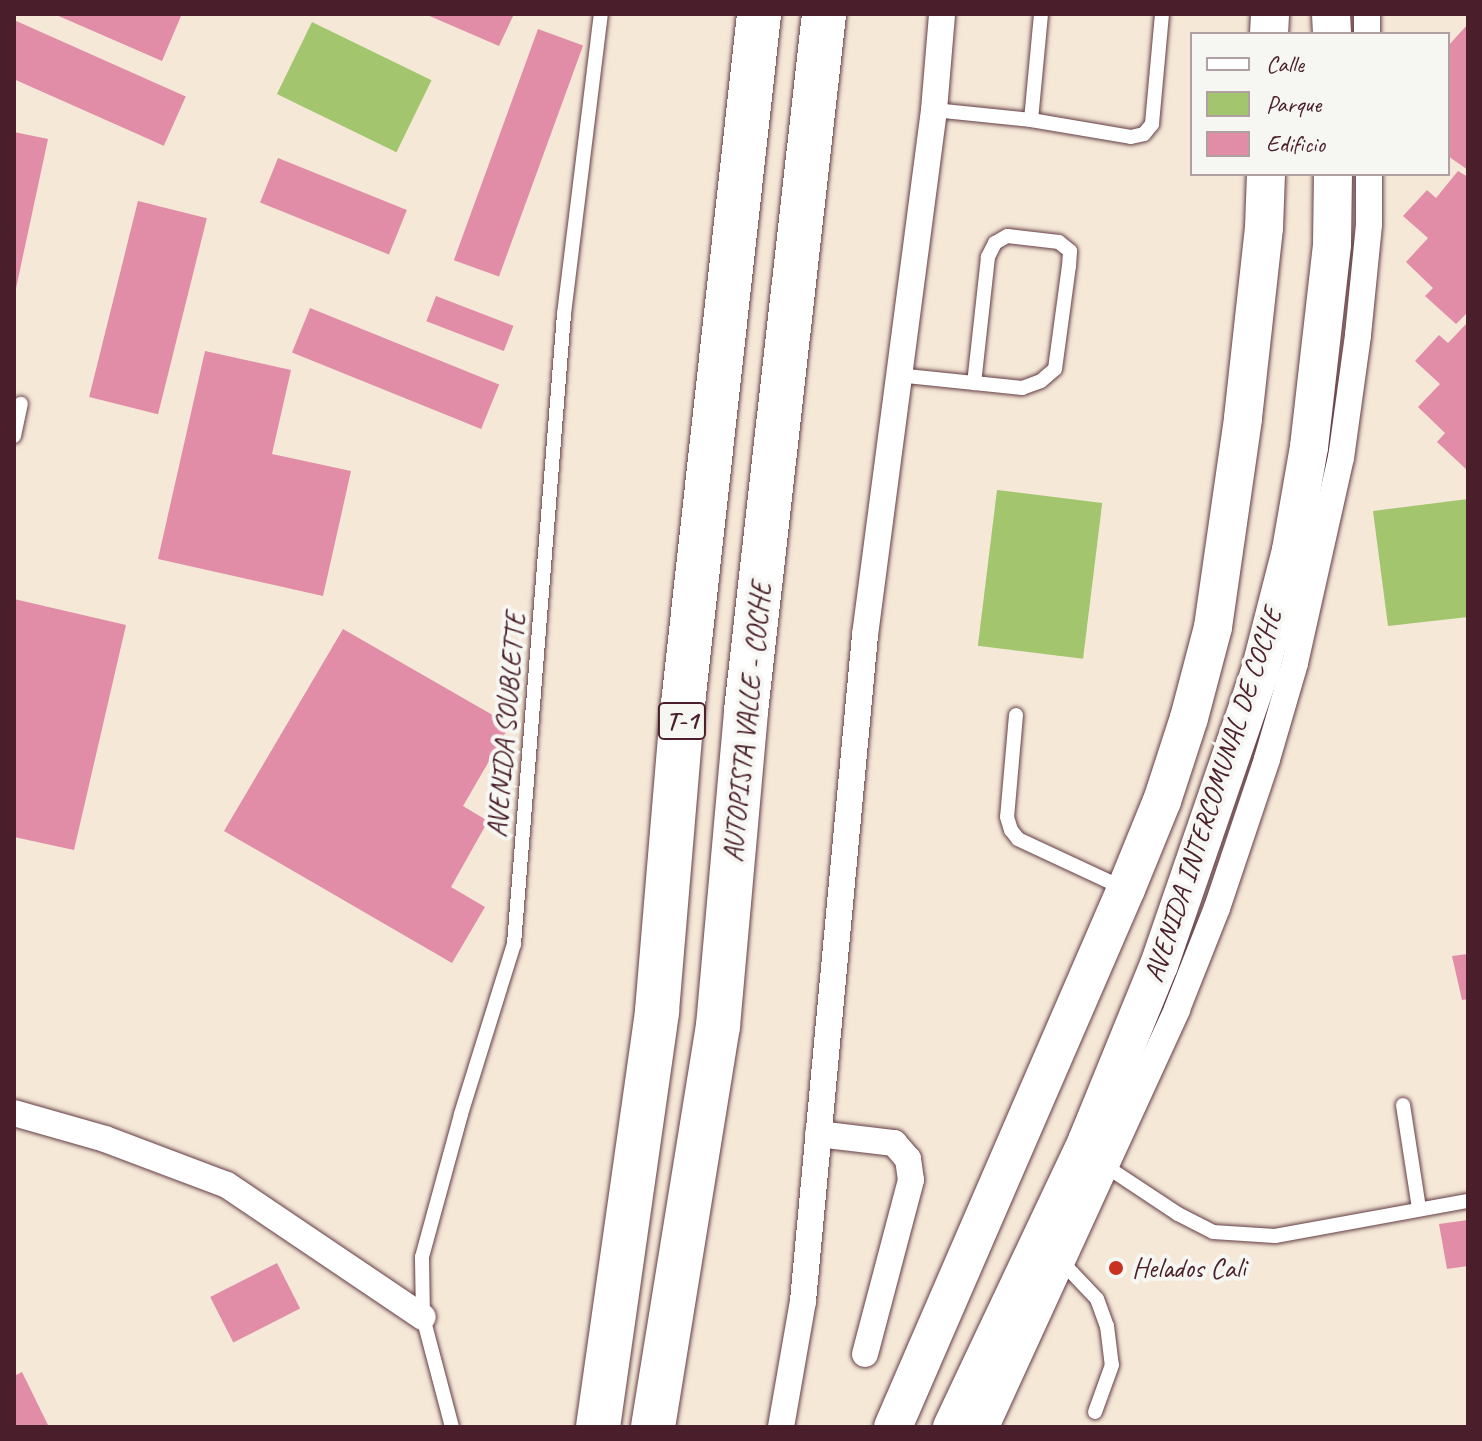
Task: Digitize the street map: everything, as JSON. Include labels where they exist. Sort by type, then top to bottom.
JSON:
[{"type":"highway","name":"T-1","points":[[598,1427],[657,1011],[683,704],[759,14]]},
{"type":"highway","name":"AUTOPISTA VALLE - COCHE","points":[[653,1427],[718,1026],[746,711],[824,14]]},
{"type":"main road","name":"AVENIDA INTERCOMUNAL DE COCHE","points":[[893,1427],[1162,801],[1213,627],[1243,418],[1264,228],[1266,176]]},
{"type":"main road","name":"AVENIDA INTERCOMUNAL DE COCHE","points":[[952,1427],[1087,1141],[1159,965],[1259,675],[1291,550],[1309,447],[1332,244],[1333,176]]},
{"type":"street","points":[[781,1427],[803,1301],[865,635],[934,110],[942,14]]},
{"type":"street","name":"AVENIDA INTERCOMUNAL DE COCHE","points":[[986,1427],[1177,1009],[1217,908],[1295,663],[1341,458],[1358,335],[1369,224],[1369,176]]},
{"type":"street","points":[[14,1113],[105,1139],[227,1185],[423,1317]]},
{"type":"street","points":[[818,1134],[894,1143],[908,1159],[911,1180],[865,1354]]},
{"type":"lane","name":"AVENIDA SOUBLETTE","points":[[452,1427],[423,1317],[422,1257],[461,1114],[514,944],[564,314],[601,14]]},
{"type":"lane","points":[[1031,120],[1041,14]]},
{"type":"lane","points":[[934,110],[1031,120],[1131,137],[1144,134],[1152,124],[1162,14]]},
{"type":"lane","points":[[897,375],[1022,388],[1041,381],[1055,369],[1070,251],[1059,242],[1007,236],[995,243],[988,257],[974,383]]},
{"type":"lane","points":[[14,436],[21,404]]},
{"type":"lane","points":[[1016,715],[1007,817],[1011,830],[1018,839],[1126,889]]},
{"type":"lane","points":[[1403,1105],[1419,1208]]},
{"type":"lane","points":[[1104,1165],[1178,1214],[1213,1232],[1275,1236],[1468,1201]]},
{"type":"lane","points":[[1061,1261],[1097,1299],[1107,1326],[1112,1365],[1095,1412]]},
{"type":"green space","points":[[312,22],[432,80],[396,152],[277,94]]},
{"type":"green space","points":[[997,490],[1102,503],[1083,659],[978,646]]},
{"type":"green space","points":[[1468,499],[1468,617],[1388,626],[1373,511]]},
{"type":"building","points":[[54,14],[177,14],[181,16],[162,61]]},
{"type":"building","points":[[425,14],[514,14],[499,46]]},
{"type":"building","points":[[14,20],[186,96],[164,146],[14,79]]},
{"type":"building","points":[[1468,24],[1468,170],[1450,157],[1450,44]]},
{"type":"building","points":[[538,29],[583,45],[499,277],[454,260]]},
{"type":"building","points":[[14,132],[48,139],[15,293],[14,293]]},
{"type":"building","points":[[278,158],[407,210],[389,255],[260,203]]},
{"type":"building","points":[[1458,171],[1468,177],[1468,312],[1456,324],[1425,296],[1433,288],[1406,262],[1428,238],[1403,216],[1427,190],[1436,198]]},
{"type":"building","points":[[138,201],[207,218],[158,414],[89,397]]},
{"type":"building","points":[[436,296],[513,326],[504,351],[426,321]]},
{"type":"building","points":[[310,308],[499,384],[481,429],[292,353]]},
{"type":"building","points":[[1468,322],[1468,471],[1437,442],[1445,433],[1418,407],[1440,384],[1415,361],[1439,335],[1448,343]]},
{"type":"building","points":[[205,351],[291,370],[272,454],[351,471],[323,596],[158,559]]},
{"type":"building","points":[[14,599],[126,625],[74,850],[14,837]]},
{"type":"building","points":[[343,629],[510,725],[463,806],[488,821],[451,887],[485,907],[452,963],[224,831]]},
{"type":"building","points":[[1468,954],[1468,999],[1462,1000],[1452,956]]},
{"type":"building","points":[[1468,1220],[1468,1266],[1447,1269],[1439,1224]]},
{"type":"building","points":[[277,1263],[300,1308],[233,1342],[210,1297]]},
{"type":"building","points":[[22,1372],[49,1427],[14,1427],[14,1376]]},
{"type":"place","name":"Helados Cali","points":[[1116,1268]]}]
